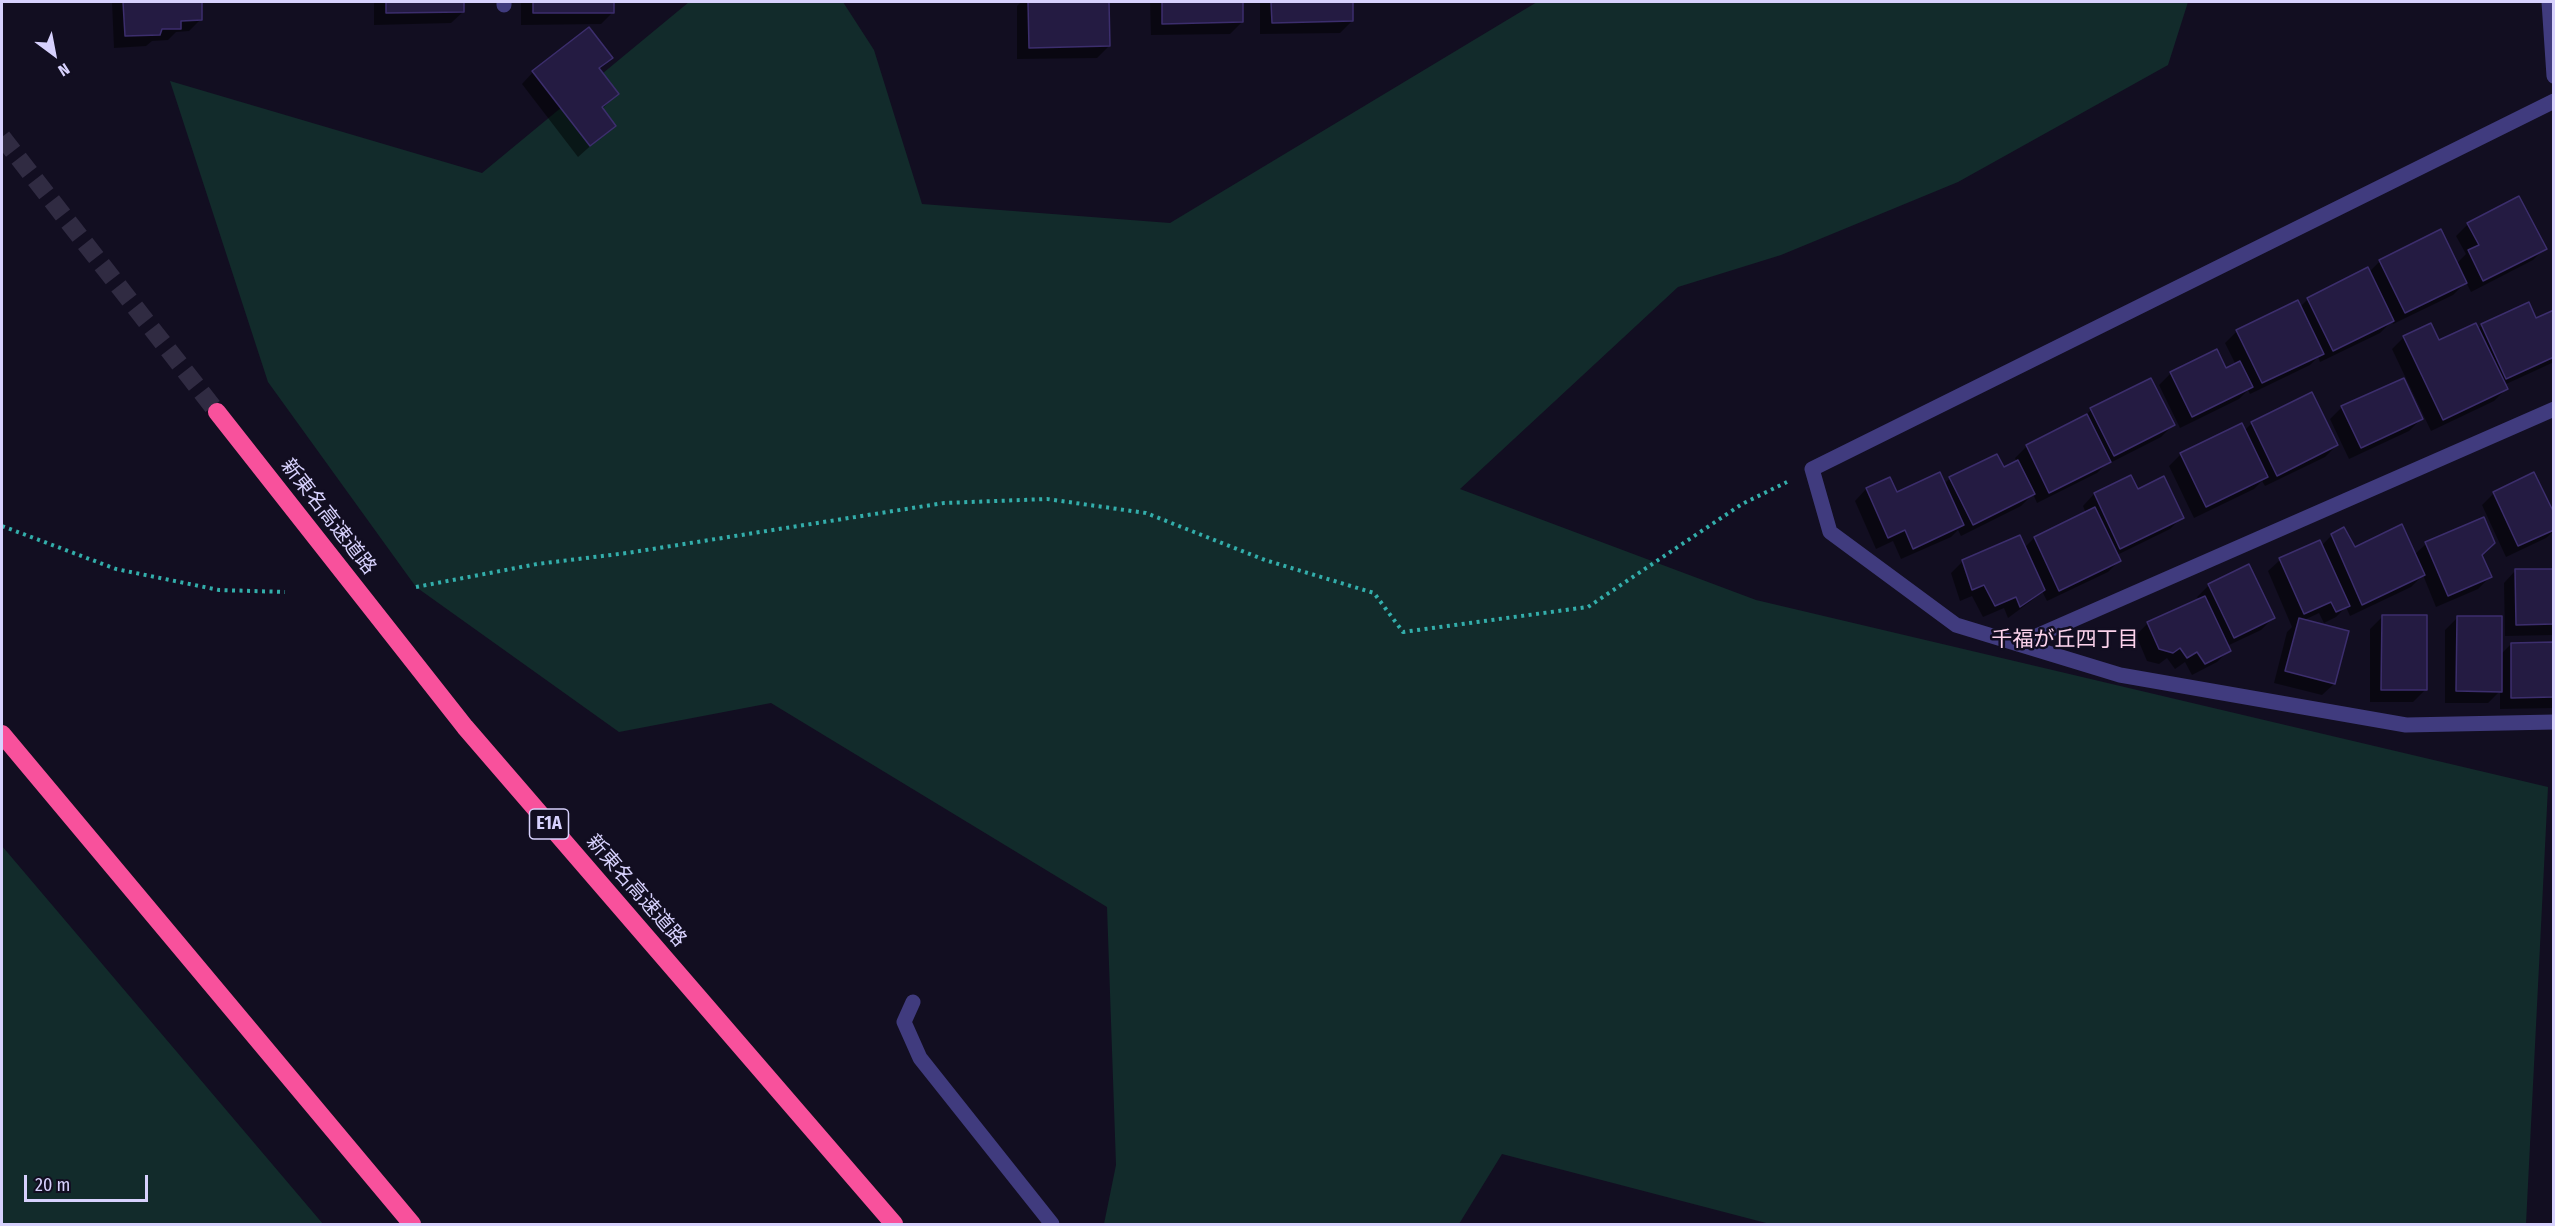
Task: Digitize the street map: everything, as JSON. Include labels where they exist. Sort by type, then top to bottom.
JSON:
[{"type":"highway","name":"新東名高速道路","points":[[217,412],[465,727],[894,1224]]},
{"type":"highway","points":[[2,734],[412,1224]]},
{"type":"street","points":[[2549,2],[2553,76]]},
{"type":"street","points":[[2553,101],[1812,469],[1830,532],[1956,625],[2120,675],[2406,725],[2553,722]]},
{"type":"street","points":[[2018,644],[2553,409]]},
{"type":"street","points":[[913,1002],[904,1022],[920,1058],[1052,1224]]},
{"type":"path","points":[[416,588],[537,564],[627,553],[944,503],[1047,499],[1146,513],[1265,560],[1374,593],[1403,632],[1588,607],[1742,504],[1812,469]]},
{"type":"path","points":[[2,526],[117,569],[219,590],[285,592]]},
{"type":"green space","points":[[689,2],[843,2],[874,50],[922,204],[1170,223],[1537,2],[2188,2],[2168,65],[1958,182],[1781,255],[1678,287],[1460,489],[1756,600],[2548,787],[2526,1224],[1770,1224],[1502,1154],[1459,1224],[1104,1224],[1116,1165],[1107,907],[771,703],[619,732],[416,587],[268,382],[170,81],[482,173]]},
{"type":"green space","points":[[2,846],[323,1224],[2,1224]]},
{"type":"building","points":[[123,2],[202,2],[202,20],[181,21],[181,29],[162,29],[160,35],[125,36]]},
{"type":"building","points":[[386,2],[464,2],[464,12],[386,13]]},
{"type":"building","points":[[533,2],[614,2],[614,13],[533,13]]},
{"type":"building","points":[[1028,2],[1109,2],[1110,46],[1029,48]]},
{"type":"building","points":[[1162,2],[1243,2],[1243,22],[1162,24]]},
{"type":"building","points":[[1271,2],[1353,2],[1353,21],[1272,23]]},
{"type":"building","points":[[589,27],[613,58],[599,68],[619,94],[602,107],[616,126],[590,146],[532,71]]},
{"type":"building","points":[[2519,196],[2547,249],[2483,281],[2468,250],[2479,245],[2467,223]]},
{"type":"building","points":[[2441,229],[2467,283],[2405,313],[2379,260]]},
{"type":"building","points":[[2368,267],[2394,321],[2333,351],[2307,298]]},
{"type":"building","points":[[2298,300],[2324,354],[2262,383],[2236,330]]},
{"type":"building","points":[[2529,302],[2536,318],[2554,310],[2554,357],[2506,379],[2481,324]]},
{"type":"building","points":[[2431,323],[2439,340],[2476,323],[2508,389],[2443,420],[2403,336]]},
{"type":"building","points":[[2217,349],[2226,368],[2240,361],[2253,387],[2192,417],[2170,372]]},
{"type":"building","points":[[2151,378],[2175,425],[2114,456],[2090,408]]},
{"type":"building","points":[[2404,378],[2423,419],[2361,448],[2341,406]]},
{"type":"building","points":[[2312,392],[2338,445],[2277,476],[2251,422]]},
{"type":"building","points":[[2087,414],[2111,462],[2049,493],[2026,445]]},
{"type":"building","points":[[2242,423],[2268,477],[2206,507],[2180,453]]},
{"type":"building","points":[[1997,454],[2004,467],[2018,460],[2035,494],[1973,525],[1949,477]]},
{"type":"building","points":[[1940,472],[1964,525],[1913,549],[1905,530],[1888,538],[1866,488],[1890,477],[1897,492]]},
{"type":"building","points":[[2534,472],[2554,513],[2554,530],[2518,546],[2493,492]]},
{"type":"building","points":[[2131,475],[2138,489],[2164,476],[2184,518],[2120,549],[2094,493]]},
{"type":"building","points":[[2095,507],[2121,561],[2059,591],[2034,537]]},
{"type":"building","points":[[2484,517],[2495,543],[2482,555],[2492,577],[2448,596],[2425,542]]},
{"type":"building","points":[[2402,524],[2425,575],[2362,605],[2331,534],[2344,527],[2355,547]]},
{"type":"building","points":[[2020,535],[2045,590],[2020,607],[2016,597],[1995,606],[1984,585],[1972,590],[1962,560]]},
{"type":"building","points":[[2320,540],[2350,606],[2336,612],[2331,602],[2304,614],[2279,558]]},
{"type":"building","points":[[2249,564],[2275,618],[2234,638],[2208,584]]},
{"type":"building","points":[[2515,569],[2554,569],[2554,624],[2516,625]]},
{"type":"building","points":[[2205,596],[2231,651],[2205,664],[2197,652],[2187,658],[2180,648],[2173,653],[2159,649],[2147,622]]},
{"type":"building","points":[[2382,615],[2427,615],[2427,690],[2381,690]]},
{"type":"building","points":[[2457,616],[2502,616],[2502,692],[2456,691]]},
{"type":"building","points":[[2299,618],[2349,631],[2335,684],[2285,671]]},
{"type":"building","points":[[2554,642],[2554,697],[2511,698],[2511,643]]},
{"type":"tunnel","points":[[2,137],[217,412]]},
{"type":"district","name":"千福が丘四丁目","points":[[2065,640]]}]
